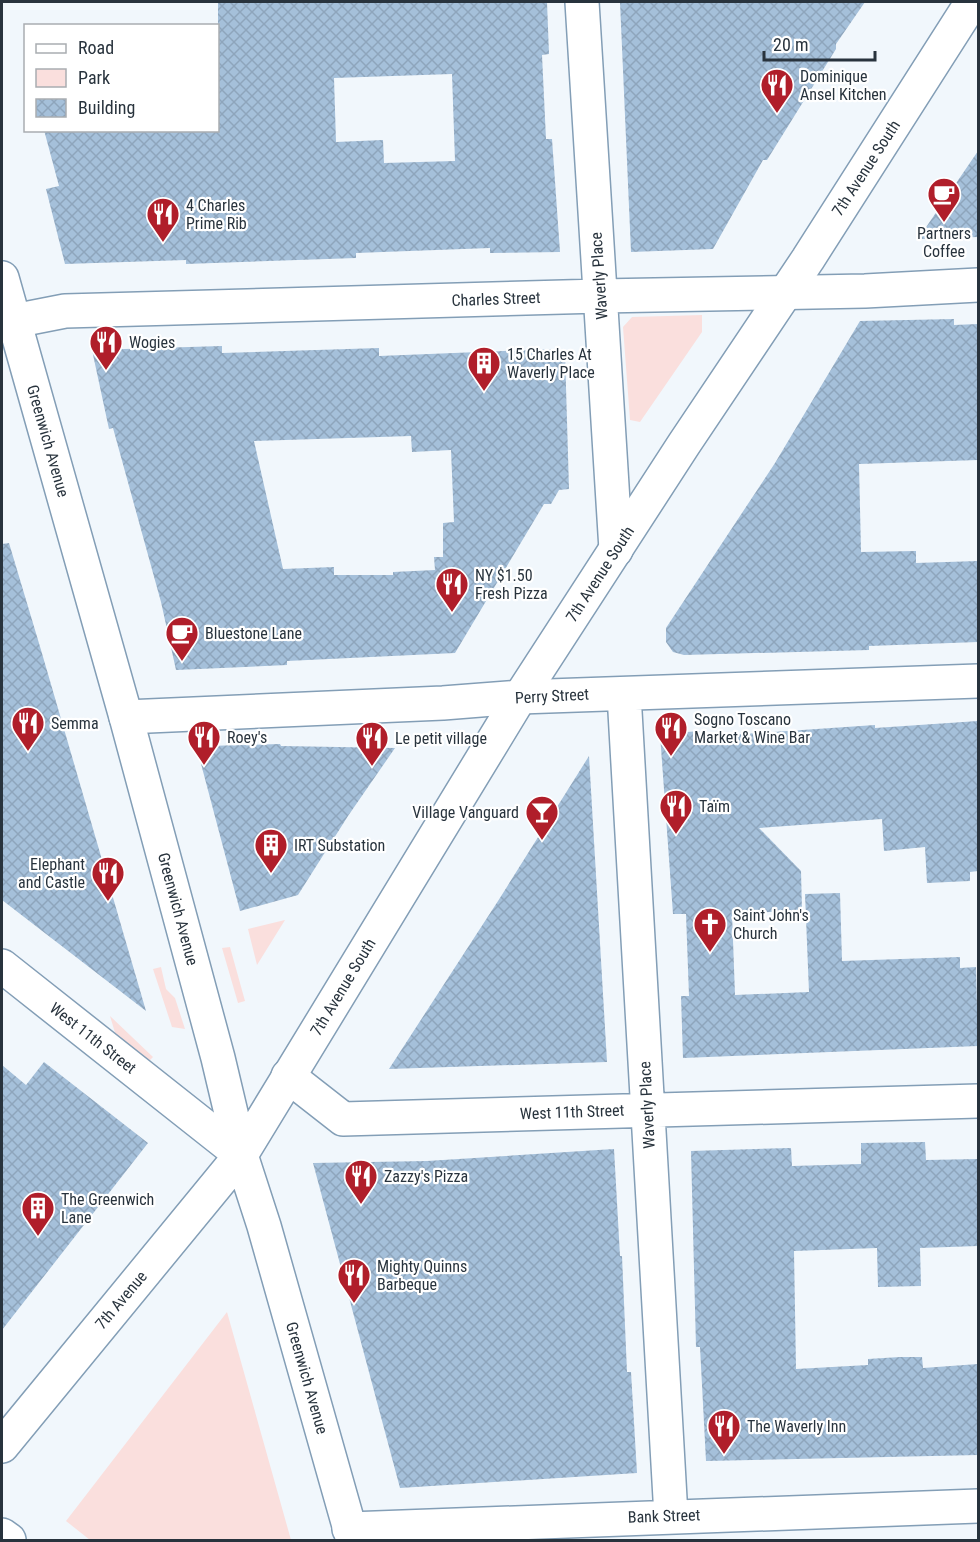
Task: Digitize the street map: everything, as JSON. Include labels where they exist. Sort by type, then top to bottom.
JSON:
[{"type":"street","name":"Waverly Place","points":[[582,2],[616,550]]},
{"type":"street","name":"7th Avenue South","points":[[241,1155],[520,697],[785,293],[972,2]]},
{"type":"street","name":"Greenwich Avenue","points":[[2,278],[126,717],[218,1058],[241,1155],[267,1237],[351,1534]]},
{"type":"street","name":"Charles Street","points":[[14,321],[65,311],[865,291],[978,285]]},
{"type":"street","name":"Perry Street","points":[[126,717],[443,703],[520,697],[978,681]]},
{"type":"street","name":"Waverly Place","points":[[624,694],[671,1516]]},
{"type":"street","name":"West 11th Street","points":[[2,966],[241,1155]]},
{"type":"street","name":"West 11th Street","points":[[288,1076],[343,1119],[978,1101]]},
{"type":"street","name":"7th Avenue","points":[[2,1446],[241,1155]]},
{"type":"street","name":"Bank Street","points":[[351,1534],[671,1516],[978,1506]]},
{"type":"street","points":[[2,1535],[9,1540]]},
{"type":"green space","points":[[702,315],[702,332],[640,422],[630,420],[623,327],[632,317]]},
{"type":"green space","points":[[285,920],[257,965],[248,929]]},
{"type":"green space","points":[[230,947],[245,1001],[238,1003],[222,948]]},
{"type":"green space","points":[[161,967],[166,989],[175,998],[185,1029],[172,1027],[153,969]]},
{"type":"green space","points":[[110,1016],[153,1057],[148,1062],[116,1036]]},
{"type":"green space","points":[[227,1312],[291,1540],[90,1540],[66,1521]]},
{"type":"building","points":[[218,2],[547,2],[549,54],[542,55],[546,139],[552,139],[560,252],[490,253],[490,248],[356,253],[356,258],[186,264],[186,260],[65,264],[46,189],[59,186],[45,132],[219,132]],"holes":[[[452,74],[455,161],[384,163],[383,140],[336,142],[334,78]]]},
{"type":"building","points":[[620,2],[865,2],[836,44],[836,49],[767,160],[763,160],[713,249],[631,252]]},
{"type":"building","points":[[978,151],[978,237],[918,239]]},
{"type":"building","points":[[954,319],[954,325],[978,324],[978,460],[859,464],[861,552],[916,551],[916,563],[978,561],[978,642],[869,646],[869,650],[684,655],[673,652],[666,642],[666,628],[775,463],[860,321]]},
{"type":"building","points":[[222,346],[222,353],[379,348],[379,356],[556,349],[556,354],[565,353],[569,489],[559,490],[551,504],[544,504],[455,653],[287,661],[287,665],[176,670],[161,602],[113,428],[109,429],[92,350]],"holes":[[[411,436],[412,452],[451,450],[454,522],[443,523],[443,557],[434,557],[435,570],[393,572],[393,575],[334,575],[334,567],[283,569],[254,441]]]},
{"type":"building","points":[[9,543],[146,1011],[2,900],[2,544]]},
{"type":"building","points":[[978,721],[978,871],[970,872],[970,881],[927,883],[925,847],[884,851],[882,819],[759,828],[801,871],[802,911],[732,913],[735,995],[809,992],[805,894],[840,893],[842,961],[960,957],[960,968],[976,967],[978,1046],[683,1058],[681,996],[689,996],[686,914],[673,914],[660,734],[700,731],[700,737],[875,725],[875,728]]},
{"type":"building","points":[[280,744],[281,746],[395,748],[298,895],[240,911],[200,760],[204,746]]},
{"type":"building","points":[[589,756],[607,1062],[389,1069],[498,901]]},
{"type":"building","name":"The Greenwich Lane","points":[[44,1062],[148,1143],[2,1330],[2,1065],[26,1085]]},
{"type":"building","points":[[925,1142],[926,1160],[978,1159],[978,1246],[920,1248],[921,1286],[878,1287],[877,1248],[794,1251],[796,1369],[868,1365],[868,1359],[900,1357],[922,1357],[923,1368],[978,1364],[978,1455],[706,1461],[700,1347],[696,1347],[691,1151],[791,1148],[792,1166],[861,1164],[861,1143]]},
{"type":"building","points":[[614,1149],[627,1372],[631,1372],[637,1473],[400,1488],[313,1163],[427,1161]]},
{"type":"place","name":"Dominique Ansel Kitchen","points":[[777,114]]},
{"type":"place","name":"Partners Coffee","points":[[944,223]]},
{"type":"place","name":"4 Charles Prime Rib","points":[[163,243]]},
{"type":"place","name":"Wogies","points":[[106,371]]},
{"type":"place","name":"15 Charles At Waverly Place","points":[[484,392]]},
{"type":"place","name":"NY $1.50 Fresh Pizza","points":[[452,613]]},
{"type":"place","name":"Bluestone Lane","points":[[182,662]]},
{"type":"place","name":"Semma","points":[[28,752]]},
{"type":"place","name":"Sogno Toscano Market & Wine Bar","points":[[671,757]]},
{"type":"place","name":"Roey's","points":[[204,766]]},
{"type":"place","name":"Le petit village","points":[[372,767]]},
{"type":"place","name":"Taïm","points":[[676,835]]},
{"type":"place","name":"Village Vanguard","points":[[542,841]]},
{"type":"place","name":"IRT Substation","points":[[271,874]]},
{"type":"place","name":"Elephant and Castle","points":[[108,902]]},
{"type":"place","name":"Saint John's Church","points":[[710,953]]},
{"type":"place","name":"Zazzy's Pizza","points":[[361,1205]]},
{"type":"place","name":"The Greenwich Lane","points":[[38,1237]]},
{"type":"place","name":"Mighty Quinns Barbeque","points":[[354,1304]]},
{"type":"place","name":"The Waverly Inn","points":[[724,1455]]}]
